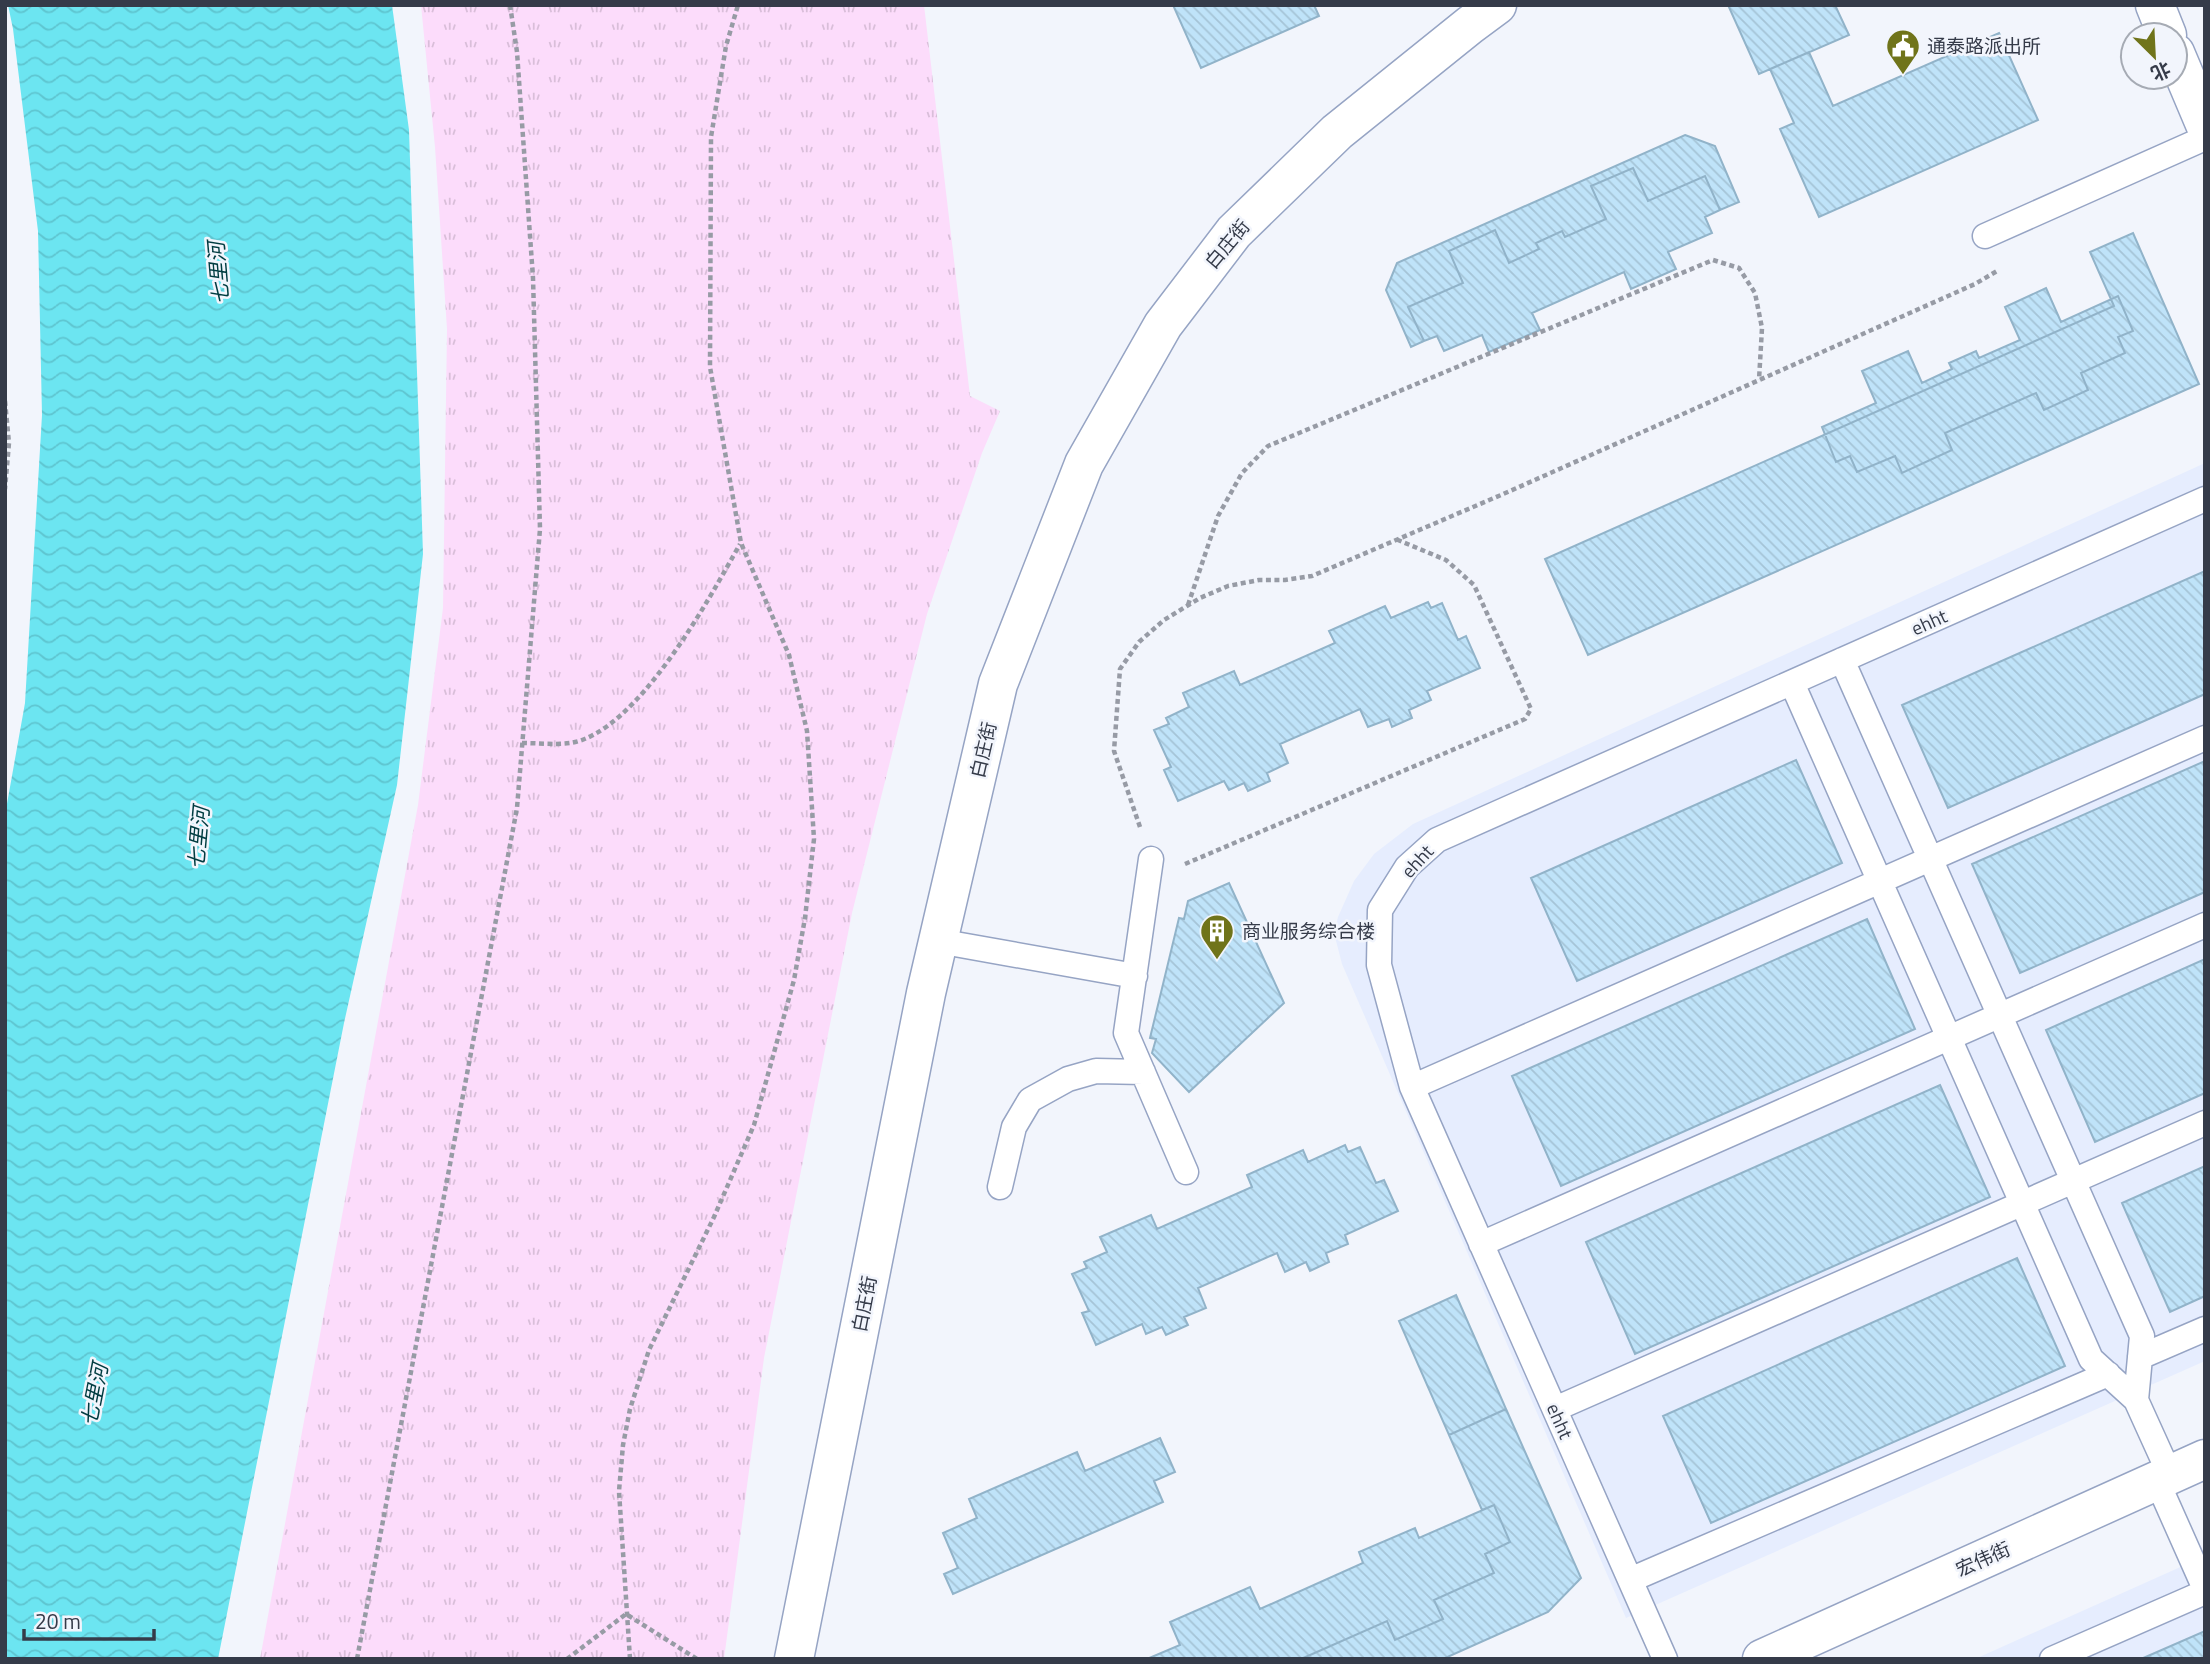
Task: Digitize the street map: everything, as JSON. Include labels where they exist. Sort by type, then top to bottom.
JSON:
[{"type":"street","name":"白庄街","points":[[794,1659],[923,1007],[998,684],[1084,464],[1163,325],[1234,232],[1328,141],[1486,9]]},
{"type":"street","points":[[2189,86],[2205,124]]},
{"type":"street","name":"宏伟街","points":[[1762,1659],[2205,1459]]},
{"type":"lane","points":[[1985,236],[2205,138]]},
{"type":"lane","name":"ehht","points":[[1665,1659],[1412,1087],[1379,965],[1380,910],[1407,867],[1437,840],[2205,499]]},
{"type":"lane","points":[[1842,660],[2142,1336],[2136,1400],[2205,1590],[2052,1659]]},
{"type":"lane","points":[[1792,683],[2091,1359],[2136,1400]]},
{"type":"lane","points":[[1412,1087],[2205,738]]},
{"type":"lane","points":[[1150,869],[1126,1033],[1185,1172]]},
{"type":"lane","points":[[1481,1244],[2205,925]]},
{"type":"lane","points":[[938,941],[1135,976]]},
{"type":"lane","points":[[1000,1186],[1014,1127],[1030,1100],[1068,1079],[1096,1071],[1143,1072]]},
{"type":"lane","points":[[1555,1409],[2205,1123]]},
{"type":"lane","points":[[2140,1357],[2205,1329]]},
{"type":"lane","points":[[1630,1580],[2108,1374]]},
{"type":"path","points":[[357,1659],[517,808],[540,528],[533,278],[517,52],[510,5]]},
{"type":"path","points":[[630,1659],[619,1491],[623,1445],[630,1409],[649,1350],[714,1217],[754,1125],[794,980],[805,918],[814,839],[807,731],[789,655],[741,543],[710,367],[711,136],[726,46],[738,5]]},
{"type":"path","points":[[1397,539],[1446,560],[1474,586],[1531,709],[1525,719],[1150,869],[1114,751],[1119,669],[1139,642],[1164,620],[1200,598],[1228,586],[1259,580],[1312,576],[1975,284],[2015,259],[2035,215]]},
{"type":"path","points":[[1188,606],[1218,516],[1242,473],[1268,446],[1713,260],[1739,268],[1755,293],[1762,328],[1759,380]]},
{"type":"path","points":[[5,401],[9,443],[5,489]]},
{"type":"path","points":[[522,743],[572,743],[601,731],[643,695],[702,612],[741,543]]},
{"type":"path","points":[[567,1659],[626,1614]]},
{"type":"path","points":[[626,1614],[697,1659]]},
{"type":"shaded area","points":[[2205,463],[2205,1361],[1626,1618],[1342,964],[1334,933],[1354,881],[1374,854],[1413,824]]},
{"type":"shaded area","points":[[2205,1556],[2205,1659],[1975,1659]]},
{"type":"green space","points":[[421,5],[924,5],[970,396],[1000,411],[982,453],[927,614],[852,913],[764,1358],[724,1659],[260,1659],[418,805],[443,608],[447,329],[435,147]]},
{"type":"water","name":"七里河","points":[[8,5],[392,5],[409,130],[423,554],[397,785],[344,1023],[218,1659],[5,1659],[5,815],[25,703],[42,415],[38,231]]},
{"type":"building","points":[[1173,5],[1314,5],[1319,16],[1201,68]]},
{"type":"building","points":[[1728,5],[1835,5],[1849,35],[1759,74]]},
{"type":"building","points":[[1999,33],[2038,120],[1819,217],[1780,129],[1794,123],[1770,69],[1809,52],[1833,106]]},
{"type":"building","points":[[1685,135],[1715,146],[1739,202],[1720,210],[1705,176],[1648,201],[1633,168],[1591,186],[1606,219],[1565,237],[1562,231],[1536,243],[1539,249],[1509,263],[1495,230],[1449,251],[1463,283],[1408,307],[1424,341],[1411,347],[1386,290],[1397,263]]},
{"type":"building","points":[[1633,168],[1648,201],[1705,176],[1720,210],[1705,217],[1712,233],[1668,252],[1676,269],[1631,289],[1624,272],[1532,313],[1540,330],[1489,352],[1482,335],[1444,351],[1437,336],[1424,341],[1408,307],[1463,283],[1449,251],[1495,230],[1509,263],[1539,249],[1536,243],[1562,231],[1565,237],[1606,219],[1591,186]]},
{"type":"building","points":[[2133,233],[2199,384],[1588,655],[1545,559],[2114,306],[2090,252]]},
{"type":"building","points":[[2046,288],[2061,322],[2118,296],[2133,331],[2118,337],[2125,353],[2081,373],[2088,390],[2044,410],[2036,393],[1945,433],[1952,450],[1902,473],[1895,456],[1857,472],[1850,456],[1836,462],[1822,427],[1876,403],[1862,371],[1908,351],[1922,383],[1952,369],[1949,363],[1976,351],[1979,358],[2020,340],[2005,307]]},
{"type":"building","points":[[2205,571],[2205,694],[1948,808],[1902,705]]},
{"type":"building","points":[[1428,602],[1431,608],[1442,603],[1458,640],[1466,636],[1480,668],[1427,691],[1431,700],[1409,710],[1412,718],[1392,727],[1389,719],[1368,727],[1360,709],[1280,744],[1288,763],[1267,773],[1270,781],[1248,791],[1244,783],[1229,790],[1224,781],[1178,801],[1164,770],[1171,767],[1154,730],[1169,724],[1166,718],[1189,707],[1183,693],[1234,671],[1240,685],[1335,643],[1329,631],[1385,606],[1391,618]]},
{"type":"building","points":[[1796,760],[1842,863],[1577,981],[1531,878]]},
{"type":"building","points":[[2205,761],[2205,892],[2020,973],[1972,864]]},
{"type":"building","name":"商业服务综合楼","points":[[1229,883],[1284,1003],[1189,1092],[1152,1053],[1156,1039],[1150,1038],[1179,918],[1184,919],[1188,901]]},
{"type":"building","points":[[1867,919],[1915,1029],[1561,1186],[1512,1076]]},
{"type":"building","points":[[2205,959],[2205,1093],[2095,1142],[2046,1030]]},
{"type":"building","points":[[1940,1085],[1990,1197],[1635,1354],[1586,1242]]},
{"type":"building","points":[[1345,1145],[1348,1152],[1360,1147],[1376,1183],[1384,1180],[1398,1211],[1345,1235],[1348,1244],[1326,1253],[1329,1262],[1310,1271],[1306,1262],[1285,1272],[1277,1253],[1198,1288],[1206,1308],[1184,1317],[1188,1325],[1166,1335],[1162,1327],[1146,1334],[1142,1324],[1096,1345],[1082,1313],[1089,1311],[1072,1274],[1087,1268],[1084,1262],[1107,1252],[1100,1237],[1151,1215],[1157,1229],[1252,1187],[1247,1175],[1303,1150],[1308,1162]]},
{"type":"building","points":[[2205,1166],[2205,1296],[2170,1312],[2122,1203]]},
{"type":"building","points":[[2017,1258],[2065,1366],[1711,1523],[1663,1416]]},
{"type":"building","points":[[1456,1295],[1506,1409],[1449,1435],[1399,1321]]},
{"type":"building","points":[[1506,1409],[1581,1578],[1548,1612],[1443,1659],[1301,1659],[1387,1621],[1395,1640],[1443,1619],[1434,1600],[1494,1573],[1485,1554],[1510,1542],[1494,1505],[1482,1510],[1449,1435]]},
{"type":"building","points":[[1160,1438],[1175,1472],[1154,1481],[1163,1502],[953,1594],[944,1574],[958,1568],[943,1533],[977,1518],[969,1499],[1077,1452],[1085,1471]]},
{"type":"building","points":[[1494,1505],[1510,1542],[1485,1554],[1494,1573],[1434,1600],[1443,1619],[1395,1640],[1387,1621],[1301,1659],[1147,1659],[1180,1645],[1170,1622],[1250,1587],[1260,1609],[1363,1563],[1359,1552],[1415,1528],[1419,1538]]},
{"type":"building","points":[[2205,1631],[2205,1659],[2141,1659]]},
{"type":"place","name":"通泰路派出所","points":[[1903,76]]},
{"type":"place","name":"商业服务综合楼","points":[[1217,961]]}]
